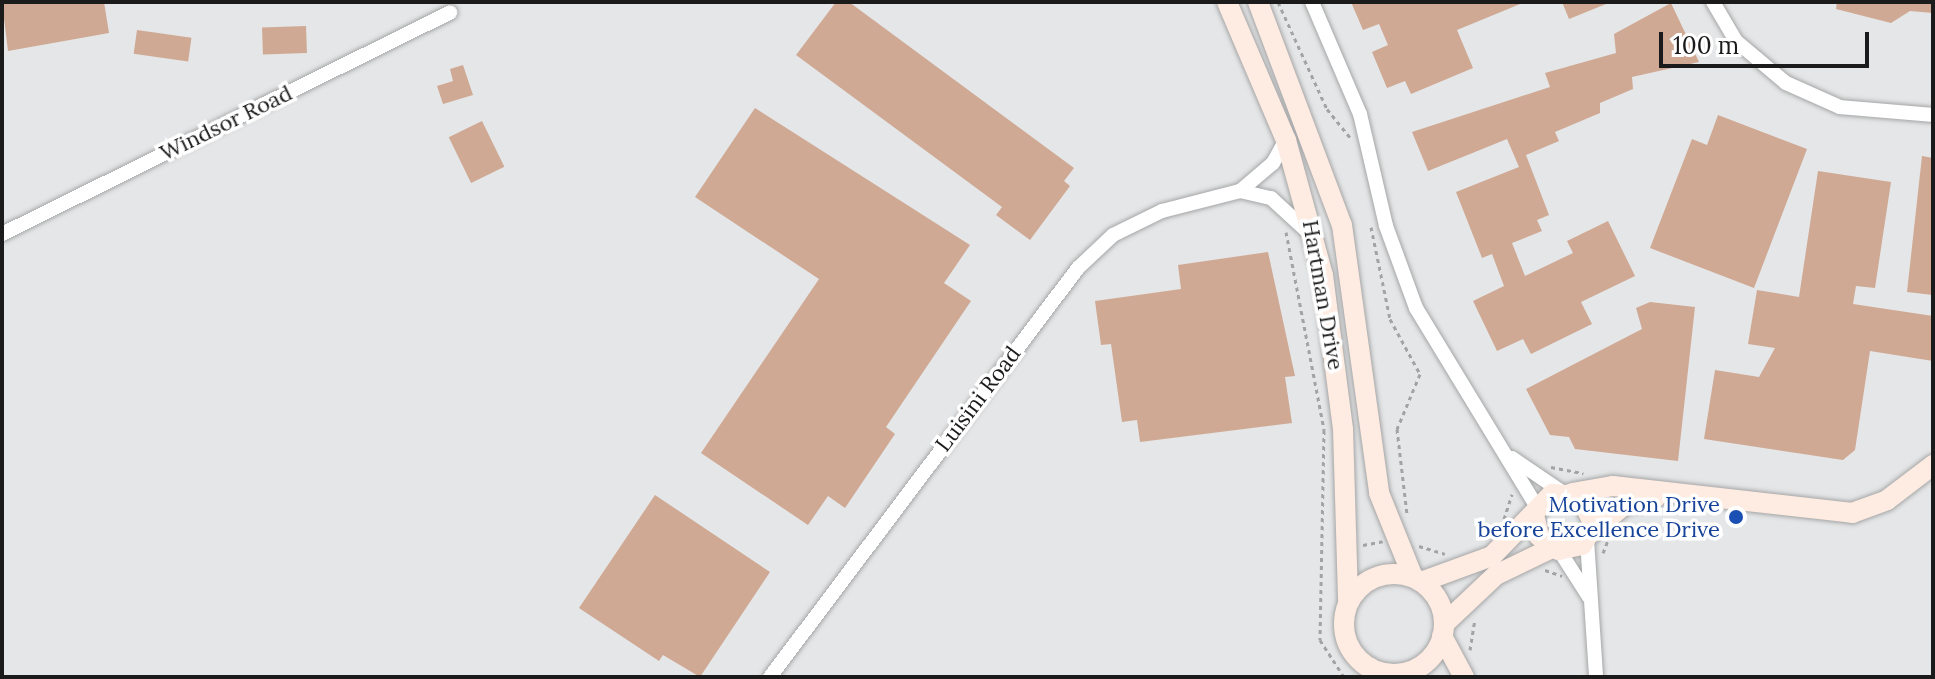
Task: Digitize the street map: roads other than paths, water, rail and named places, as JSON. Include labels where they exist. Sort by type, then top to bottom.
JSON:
[{"type":"main road","name":"Hartman Drive","points":[[1227,2],[1286,140],[1315,241],[1340,391],[1334,544],[1348,602]]},
{"type":"main road","name":"Hartman Drive","points":[[1258,2],[1342,225],[1379,493],[1392,537],[1417,580]]},
{"type":"main road","points":[[1671,494],[1612,512],[1591,543],[1556,549],[1496,575],[1443,630],[1410,671],[1382,674],[1358,659],[1346,638],[1348,602],[1376,577],[1417,580],[1492,556],[1536,514],[1567,492],[1600,487],[1671,494],[1852,513],[1887,500],[1933,465]]},
{"type":"main road","points":[[1567,492],[1591,509],[1591,543]]},
{"type":"main road","points":[[1536,514],[1556,549]]},
{"type":"main road","points":[[1417,580],[1443,630],[1470,670]]},
{"type":"street","points":[[1312,2],[1360,114],[1398,266],[1503,450],[1529,481],[1536,514]]},
{"type":"street","points":[[1713,2],[1736,41],[1786,83],[1840,107],[1933,115]]},
{"type":"street","name":"Windsor Road","points":[[2,234],[450,13]]},
{"type":"street","name":"Luisini Road","points":[[770,677],[1078,268],[1113,235],[1162,211],[1240,191],[1273,163],[1286,140]]},
{"type":"street","points":[[1240,191],[1290,209],[1315,241]]},
{"type":"street","points":[[1529,481],[1567,492]]},
{"type":"street","points":[[1591,543],[1596,677]]},
{"type":"street","points":[[1556,549],[1573,567],[1592,605]]},
{"type":"place","name":"Motivation Drive before Excellence Drive","points":[[1736,517]]}]
